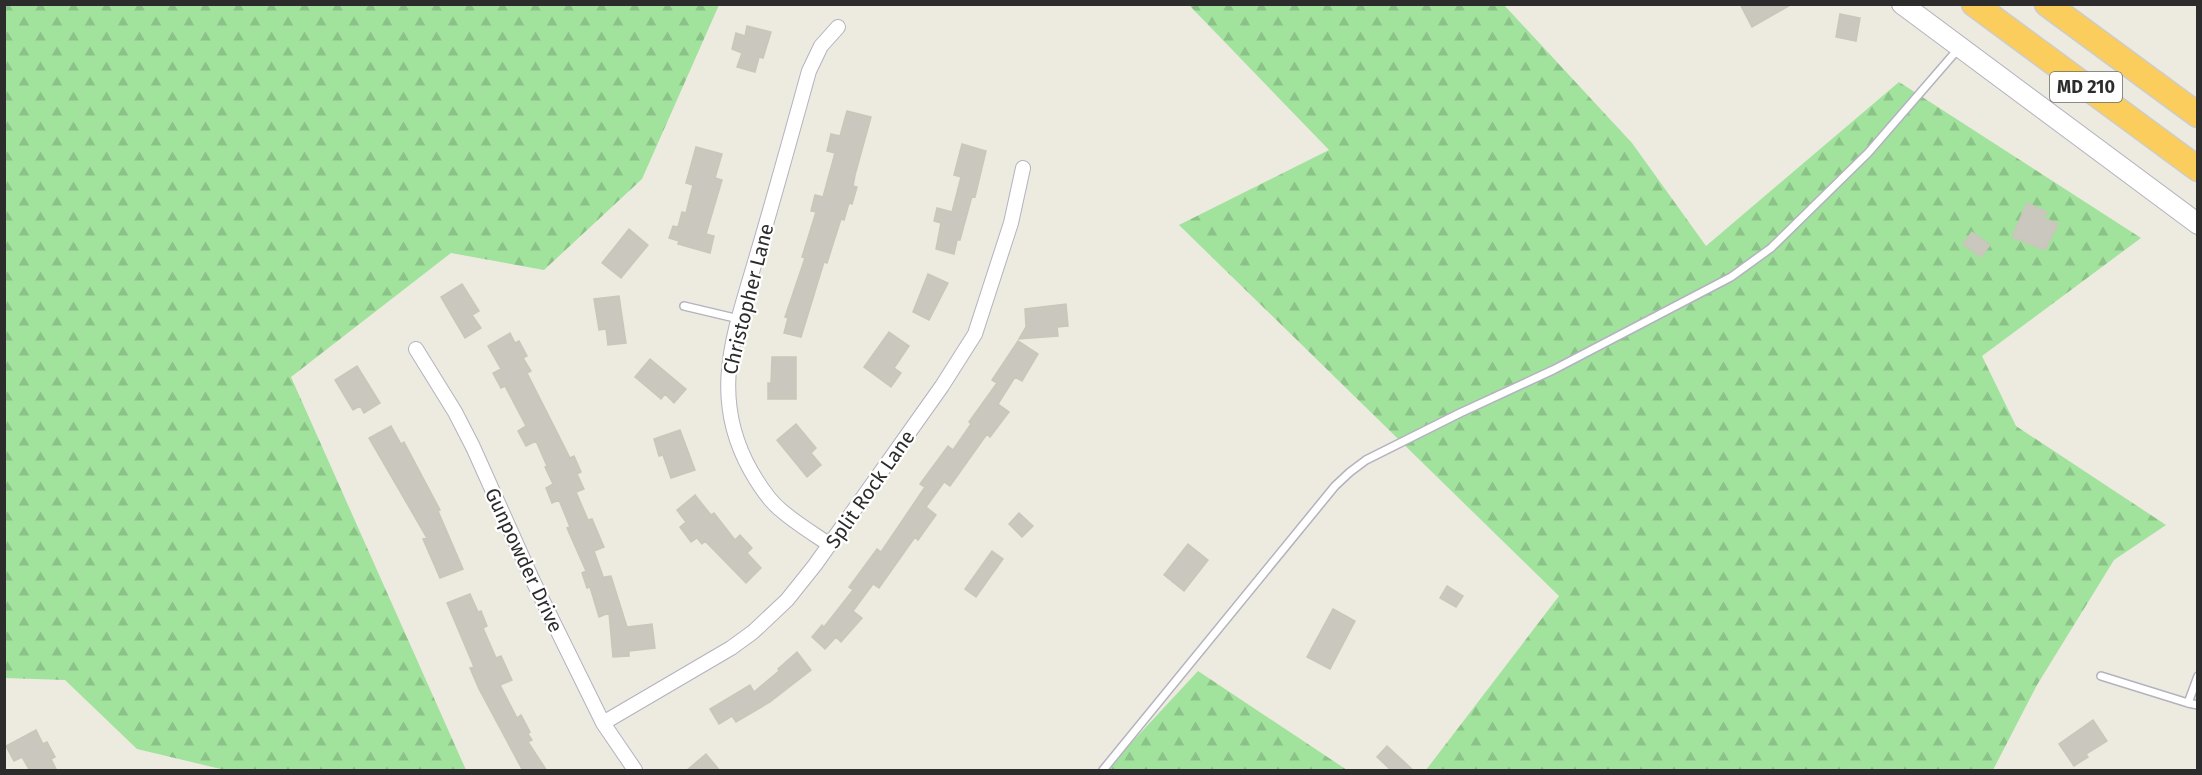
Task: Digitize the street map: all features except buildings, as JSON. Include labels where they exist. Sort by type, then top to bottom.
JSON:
[{"type":"highway","name":"MD 210","points":[[1974,4],[2198,169]]},
{"type":"highway","name":"MD 210","points":[[2047,4],[2198,115]]},
{"type":"street","points":[[1902,4],[2198,224]]},
{"type":"street","name":"Christopher Lane","points":[[831,545],[781,510],[759,485],[743,458],[727,399],[727,372],[739,319],[809,70],[822,46],[838,27]]},
{"type":"street","name":"Split Rock Lane","points":[[603,723],[702,666],[753,632],[787,600],[831,545],[942,386],[975,334],[1008,234],[1023,168]]},
{"type":"street","name":"Gunpowder Drive","points":[[416,349],[473,447],[533,581],[603,723],[635,771]]},
{"type":"lane","points":[[1103,771],[1335,486],[1350,472],[1366,460],[1553,370],[1731,277],[1771,248],[1868,153],[1960,46]]},
{"type":"lane","points":[[684,306],[739,319]]},
{"type":"lane","points":[[2101,676],[2198,705]]},
{"type":"lane","points":[[2188,703],[2198,676]]},
{"type":"green space","points":[[5,4],[719,5],[642,179],[544,270],[451,253],[291,377],[466,770],[225,770],[137,749],[65,680],[5,678]]},
{"type":"green space","points":[[1189,5],[1504,5],[1632,143],[1706,246],[1899,82],[2141,238],[1982,356],[2016,426],[2166,525],[2114,560],[2037,685],[1993,770],[1426,770],[1559,596],[1179,225],[1329,150]]},
{"type":"green space","points":[[1198,671],[1347,770],[1106,770]]}]
